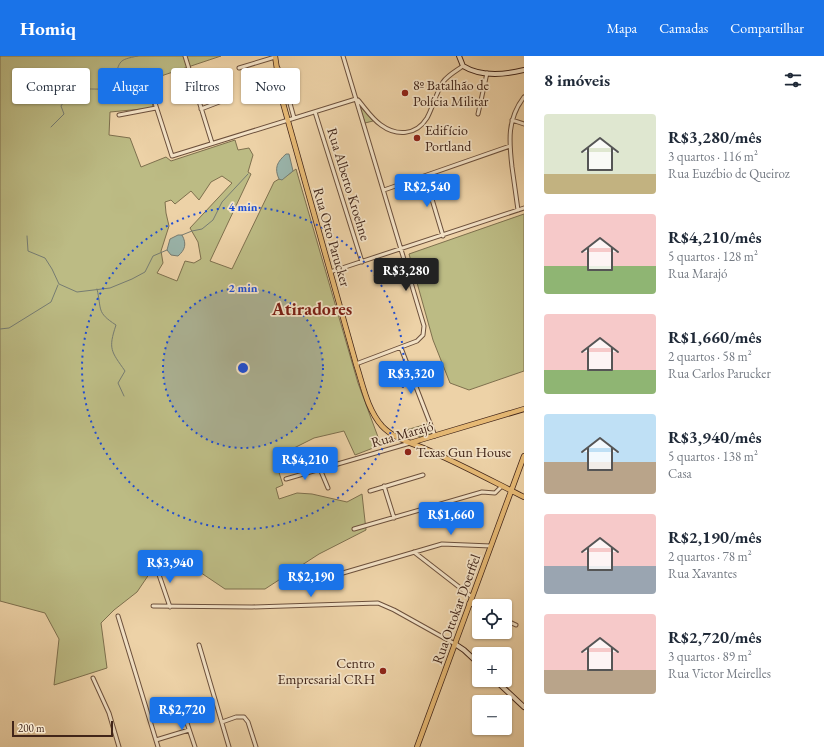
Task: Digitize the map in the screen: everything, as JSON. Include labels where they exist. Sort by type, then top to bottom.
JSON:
[{"type":"main road","name":"Rua Otto Parucker","points":[[275,57],[280,90],[356,364],[368,400],[379,422],[390,433],[524,497]]},
{"type":"main road","name":"Rua Marajó","points":[[410,443],[524,409]]},
{"type":"main road","points":[[427,438],[424,444],[427,450]]},
{"type":"main road","name":"Rua Ottokar Doerffel","points":[[417,747],[524,456]]},
{"type":"main road","points":[[502,486],[507,501]]},
{"type":"street","points":[[185,56],[189,68]]},
{"type":"street","points":[[344,56],[423,321],[423,335],[417,341],[356,364]]},
{"type":"street","points":[[459,56],[462,66],[475,72],[511,73],[524,70]]},
{"type":"street","points":[[240,68],[275,57]]},
{"type":"street","points":[[356,99],[383,126],[397,132],[407,133],[419,127],[426,120],[442,83],[448,76],[462,66]]},
{"type":"street","points":[[277,67],[283,78],[294,118]]},
{"type":"street","points":[[478,114],[487,73]]},
{"type":"street","points":[[518,210],[510,146],[510,132],[516,108],[524,97]]},
{"type":"street","points":[[155,104],[172,156],[356,99]]},
{"type":"street","points":[[200,104],[212,143]]},
{"type":"street","points":[[201,108],[213,104]]},
{"type":"street","points":[[119,115],[156,108]]},
{"type":"street","name":"Rua Alberto Kroehne","points":[[315,112],[362,262]]},
{"type":"street","points":[[512,120],[524,124]]},
{"type":"street","points":[[384,190],[510,146]]},
{"type":"street","points":[[424,176],[443,236]]},
{"type":"street","points":[[330,272],[401,250],[524,208]]},
{"type":"street","points":[[401,348],[435,436]]},
{"type":"street","name":"Rua Marajó","points":[[286,479],[410,443]]},
{"type":"street","points":[[320,469],[328,488]]},
{"type":"street","points":[[370,491],[423,474]]},
{"type":"street","points":[[384,486],[394,518]]},
{"type":"street","points":[[354,529],[482,492],[495,493],[502,486]]},
{"type":"street","points":[[320,577],[336,575],[446,543],[491,546]]},
{"type":"street","points":[[414,552],[472,597]]},
{"type":"street","points":[[156,566],[170,607]]},
{"type":"street","points":[[153,606],[252,606],[378,603],[394,610],[455,644],[472,657]]},
{"type":"street","points":[[118,616],[158,747]]},
{"type":"street","points":[[512,623],[516,624]]},
{"type":"street","points":[[198,645],[229,747]]},
{"type":"street","points":[[93,678],[109,713],[119,747]]},
{"type":"street","points":[[503,687],[524,707]]},
{"type":"street","points":[[182,711],[195,747]]},
{"type":"street","points":[[222,722],[236,717],[244,717],[248,722],[256,747]]},
{"type":"street","points":[[156,740],[189,730]]},
{"type":"shaded area","points":[[0,56],[221,56],[185,68],[171,68],[171,73],[163,75],[163,68],[98,68],[98,104],[152,104],[153,108],[110,112],[109,135],[130,138],[141,167],[166,157],[171,161],[235,140],[238,150],[249,148],[253,155],[248,172],[251,174],[210,261],[232,269],[274,182],[282,179],[296,169],[358,383],[381,445],[355,455],[344,431],[314,438],[288,451],[276,463],[283,485],[276,488],[279,499],[297,493],[312,494],[347,502],[362,494],[366,530],[319,554],[265,589],[225,589],[176,556],[156,564],[137,592],[114,610],[101,623],[107,668],[54,685],[59,639],[45,613],[0,601]],"holes":[[[222,176],[232,183],[190,228],[198,242],[201,259],[194,263],[185,261],[177,281],[157,273],[163,263],[161,251],[169,226],[165,202],[171,200],[175,204],[191,191],[199,200],[211,182]]]},
{"type":"shaded area","points":[[359,105],[373,121],[365,123]]},
{"type":"shaded area","points":[[524,214],[524,371],[469,390],[450,383],[433,340],[409,254]]},
{"type":"shaded area","points":[[427,424],[431,434],[420,437],[406,430]]},
{"type":"water","points":[[286,154],[289,154],[293,171],[282,180],[279,179],[277,175],[277,165]]},
{"type":"water","points":[[178,235],[182,235],[184,238],[184,249],[178,256],[171,255],[167,250],[170,239]]},
{"type":"waterway","points":[[51,127],[64,114],[61,106],[71,94],[76,91],[86,89],[106,89],[113,81],[121,62],[123,60],[138,56]]},
{"type":"waterway","points":[[182,235],[202,229],[213,220],[222,202],[248,174]]},
{"type":"waterway","points":[[27,236],[28,251],[45,258],[59,284],[77,292],[110,288],[132,279],[145,272],[153,256],[167,250]]},
{"type":"waterway","points":[[0,329],[9,328],[51,302],[58,285]]},
{"type":"waterway","points":[[97,289],[101,310],[105,317],[116,325],[112,340],[112,350],[125,371],[118,383],[124,396]]},
{"type":"place","name":"8º Batalhão de Polícia Militar","points":[[405,93]]},
{"type":"place","name":"Edifício Portland","points":[[417,138]]},
{"type":"place","name":"Texas Gun House","points":[[408,452]]},
{"type":"place","name":"Centro Empresarial CRH","points":[[383,671]]},
{"type":"district","name":"Atiradores","points":[[312,309]]}]
